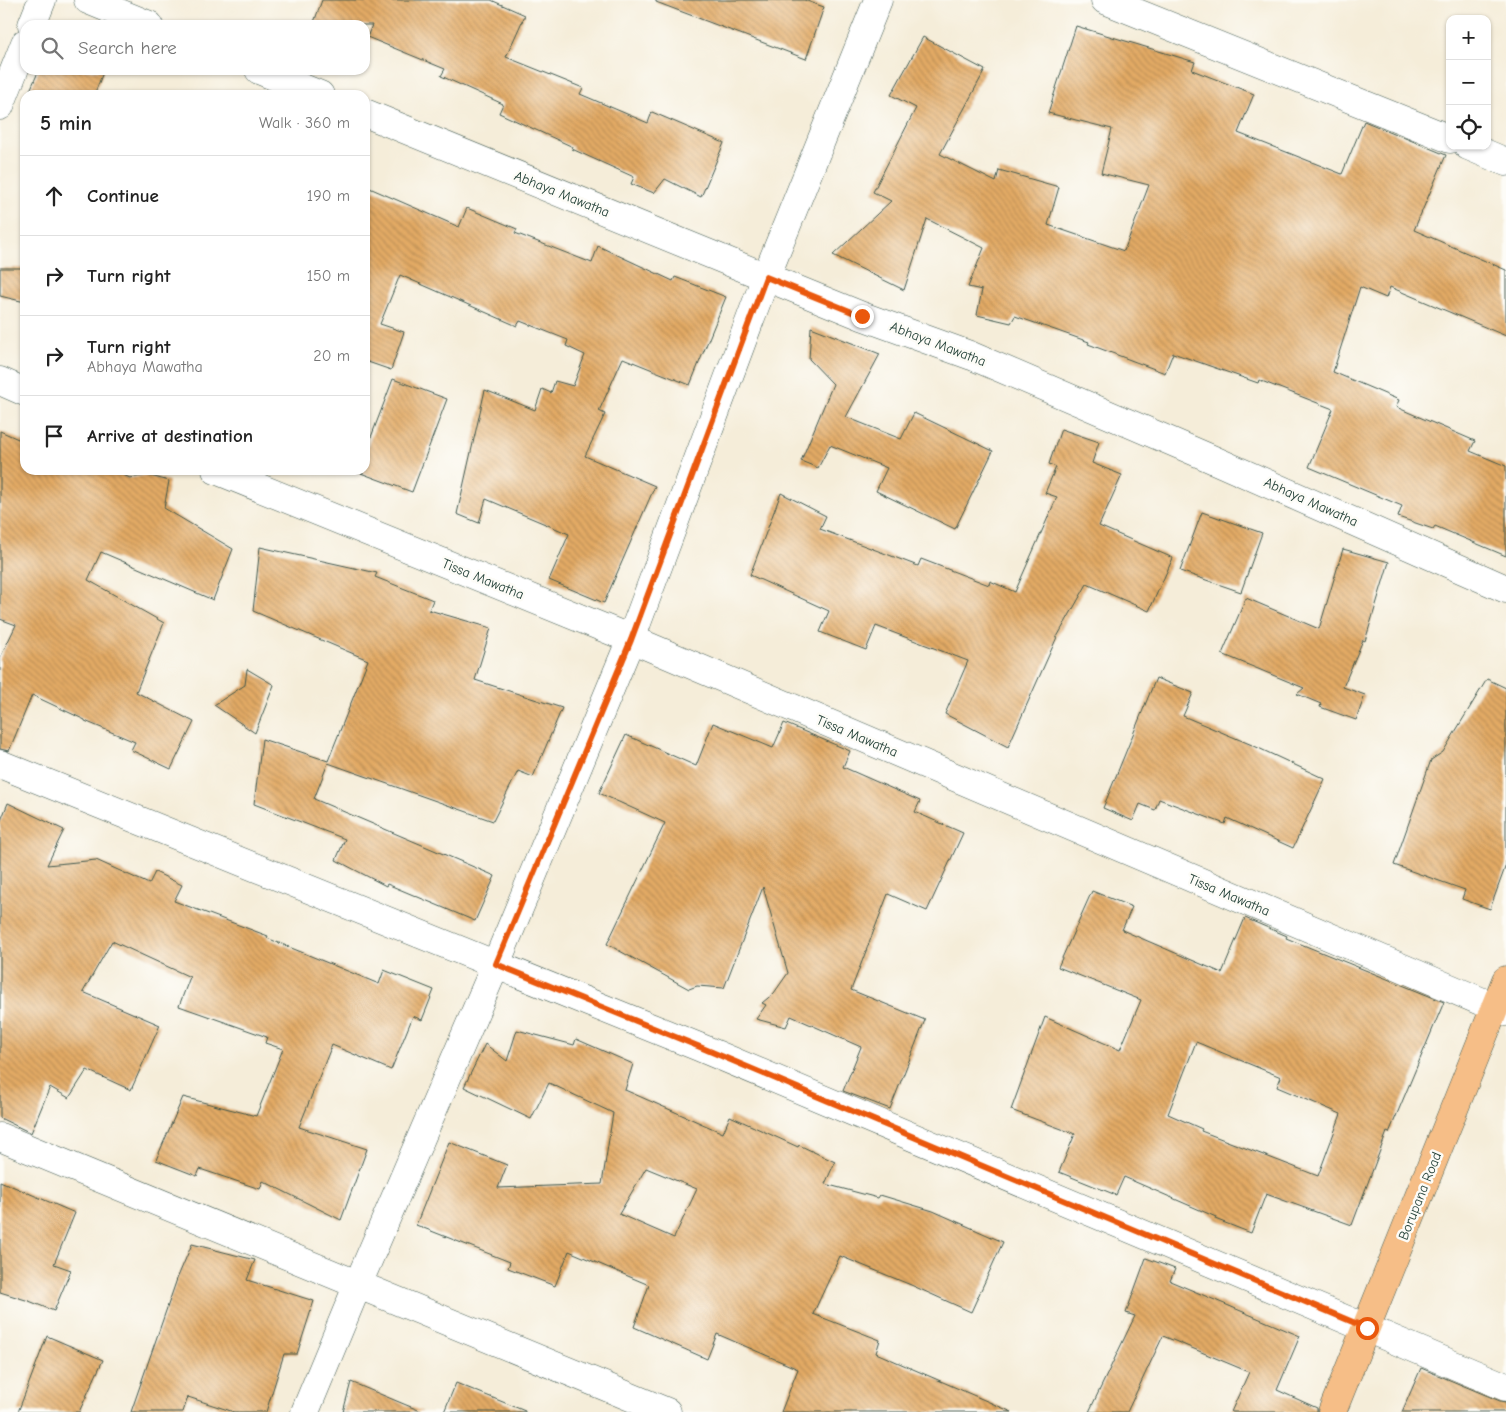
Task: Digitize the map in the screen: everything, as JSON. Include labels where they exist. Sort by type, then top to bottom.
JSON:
[{"type":"main road","name":"Borupana Road","points":[[1332,1412],[1500,1010],[1506,980]]},
{"type":"street","points":[[34,20],[42,0]]},
{"type":"street","points":[[88,0],[137,20]]},
{"type":"street","points":[[305,1412],[496,964],[631,640],[766,277],[878,0]]},
{"type":"street","points":[[1105,0],[1446,137]]},
{"type":"street","points":[[0,106],[20,56]]},
{"type":"street","points":[[271,75],[308,90]]},
{"type":"street","name":"Abhaya Mawatha","points":[[370,115],[862,316],[972,356],[1196,452],[1506,589]]},
{"type":"street","points":[[1478,150],[1506,162]]},
{"type":"street","points":[[0,382],[20,390]]},
{"type":"street","name":"Tissa Mawatha","points":[[228,475],[631,640],[1500,1010]]},
{"type":"street","points":[[0,764],[700,1047],[1506,1387]]},
{"type":"street","points":[[0,1137],[667,1412]]},
{"type":"building","points":[[322,0],[491,0],[525,15],[506,57],[583,88],[580,94],[648,123],[652,112],[724,143],[701,197],[665,179],[654,193],[631,184],[634,177],[499,113],[503,104],[441,76],[445,69],[370,38],[372,25],[370,25],[370,20],[315,20]]},
{"type":"building","points":[[656,0],[804,0],[824,7],[806,59],[656,2]]},
{"type":"building","points":[[1076,26],[1195,62],[1192,70],[1254,94],[1238,133],[1342,174],[1364,121],[1446,155],[1414,230],[1506,270],[1506,336],[1390,287],[1386,298],[1360,287],[1333,372],[1399,400],[1396,407],[1475,441],[1470,451],[1506,466],[1506,556],[1435,526],[1433,529],[1398,517],[1402,506],[1309,467],[1333,409],[1259,380],[1258,383],[1173,353],[1165,373],[1088,344],[1089,342],[1015,316],[1011,323],[977,315],[982,290],[968,287],[984,248],[927,219],[904,290],[833,255],[891,201],[873,192],[916,108],[891,95],[923,37],[985,70],[940,154],[996,182],[999,170],[1059,187],[1048,225],[1124,251],[1149,185],[1101,173],[1112,129],[1048,113]]},
{"type":"building","points":[[37,75],[102,75],[96,90],[30,90]]},
{"type":"building","points":[[370,188],[459,227],[467,208],[517,229],[515,233],[592,263],[598,246],[673,281],[675,277],[726,297],[690,385],[623,358],[599,411],[605,414],[585,456],[655,486],[604,603],[549,580],[569,534],[486,499],[479,523],[457,514],[485,390],[535,410],[542,389],[551,393],[555,381],[573,386],[585,355],[566,346],[568,340],[520,321],[517,326],[400,275],[380,324],[404,332],[391,370],[370,363]]},
{"type":"building","points":[[0,268],[20,268],[20,301],[0,296]]},
{"type":"building","points":[[811,327],[880,354],[846,417],[901,439],[914,413],[993,451],[955,529],[876,491],[887,468],[830,445],[818,468],[801,461],[833,384],[809,359]]},
{"type":"building","points":[[393,379],[447,399],[412,492],[366,475],[370,475],[370,440]]},
{"type":"building","points":[[1061,429],[1099,442],[1092,463],[1122,475],[1099,526],[1173,558],[1149,611],[1087,584],[1057,637],[1008,747],[945,714],[968,661],[876,626],[866,650],[820,632],[829,611],[750,575],[781,493],[826,516],[820,529],[918,566],[921,559],[989,585],[990,581],[1015,592],[1057,497],[1045,493],[1056,467],[1049,464]]},
{"type":"building","points":[[0,431],[20,440],[20,475],[123,475],[130,478],[147,475],[169,481],[164,508],[233,549],[213,600],[101,552],[88,580],[164,623],[136,692],[194,722],[171,769],[131,750],[135,742],[85,721],[32,695],[9,751],[0,749],[0,658],[16,625],[0,619]]},
{"type":"building","points":[[1202,512],[1262,533],[1241,592],[1180,571]]},
{"type":"building","points":[[260,547],[377,573],[375,577],[433,600],[429,610],[491,628],[475,680],[562,708],[533,777],[518,771],[493,821],[328,763],[314,799],[495,876],[475,921],[387,884],[386,886],[336,860],[345,839],[254,804],[262,739],[328,761],[368,660],[253,611]]},
{"type":"building","points":[[1343,549],[1389,562],[1365,641],[1363,640],[1343,687],[1365,695],[1356,720],[1320,707],[1321,704],[1297,694],[1304,688],[1222,654],[1246,598],[1319,629]]},
{"type":"building","points":[[247,669],[274,685],[255,733],[214,705],[245,685]]},
{"type":"building","points":[[1156,678],[1193,693],[1183,716],[1325,779],[1293,848],[1227,818],[1225,824],[1159,799],[1155,810],[1140,804],[1133,821],[1103,808]]},
{"type":"building","points":[[1487,679],[1506,688],[1506,865],[1490,909],[1462,899],[1465,890],[1394,865],[1431,760],[1443,752]]},
{"type":"building","points":[[713,723],[773,748],[784,723],[850,751],[843,767],[920,801],[915,812],[963,833],[927,911],[888,894],[851,990],[925,1020],[890,1109],[843,1091],[861,1047],[791,1016],[786,1027],[756,1019],[766,1005],[762,1003],[774,993],[788,973],[763,887],[724,988],[697,986],[689,989],[607,944],[665,823],[599,793],[626,735],[696,766]]},
{"type":"building","points":[[8,803],[64,830],[47,865],[96,860],[149,884],[155,872],[182,885],[174,901],[268,936],[267,938],[379,984],[384,970],[434,990],[422,1020],[413,1016],[391,1070],[332,1045],[299,1127],[367,1149],[341,1220],[263,1181],[260,1189],[200,1169],[197,1176],[156,1160],[183,1097],[256,1116],[283,1049],[265,1043],[267,1037],[179,1006],[190,977],[112,941],[83,992],[160,1025],[131,1090],[87,1070],[69,1098],[50,1087],[31,1133],[0,1118],[0,823]]},
{"type":"building","points":[[1092,891],[1132,907],[1122,930],[1222,973],[1245,918],[1287,936],[1286,938],[1444,1002],[1389,1133],[1387,1132],[1352,1225],[1266,1194],[1251,1233],[1215,1219],[1216,1217],[1124,1177],[1116,1195],[1059,1172],[1075,1134],[1011,1110],[1045,1017],[1120,1050],[1141,1000],[1058,967]],"holes":[[[1196,1042],[1281,1077],[1277,1087],[1341,1114],[1318,1176],[1201,1131],[1202,1129],[1168,1114]]]},
{"type":"building","points":[[517,1030],[574,1045],[576,1039],[633,1064],[625,1090],[723,1133],[730,1116],[835,1162],[825,1184],[878,1198],[880,1195],[933,1211],[1003,1242],[971,1312],[840,1256],[813,1314],[880,1340],[876,1353],[1012,1412],[781,1412],[798,1369],[717,1334],[707,1359],[634,1327],[649,1285],[569,1251],[555,1286],[508,1268],[510,1262],[416,1225],[449,1142],[507,1165],[498,1188],[602,1184],[613,1113],[549,1083],[531,1119],[464,1087],[485,1044],[507,1061]],"holes":[[[646,1168],[697,1189],[674,1238],[619,1214]]]},
{"type":"building","points":[[0,1181],[75,1213],[54,1264],[71,1270],[54,1311],[0,1292]]},
{"type":"building","points":[[192,1244],[255,1260],[247,1280],[314,1301],[297,1354],[284,1354],[266,1412],[234,1412],[188,1397],[183,1412],[131,1412],[177,1279]]},
{"type":"building","points":[[1146,1258],[1175,1269],[1170,1281],[1300,1336],[1277,1390],[1317,1408],[1317,1412],[1231,1412],[1249,1372],[1163,1336],[1127,1412],[1089,1412],[1135,1316],[1126,1313]]},
{"type":"building","points":[[47,1336],[103,1360],[79,1412],[18,1412]]},
{"type":"building","points":[[1421,1368],[1506,1402],[1506,1412],[1402,1412]]},
{"type":"building","points":[[351,1382],[423,1412],[343,1412]]},
{"type":"building","points":[[456,1383],[525,1411],[525,1412],[444,1412]]},
{"type":"route","points":[[862,316],[766,277],[631,640],[496,964],[700,1047],[1367,1328]]}]
